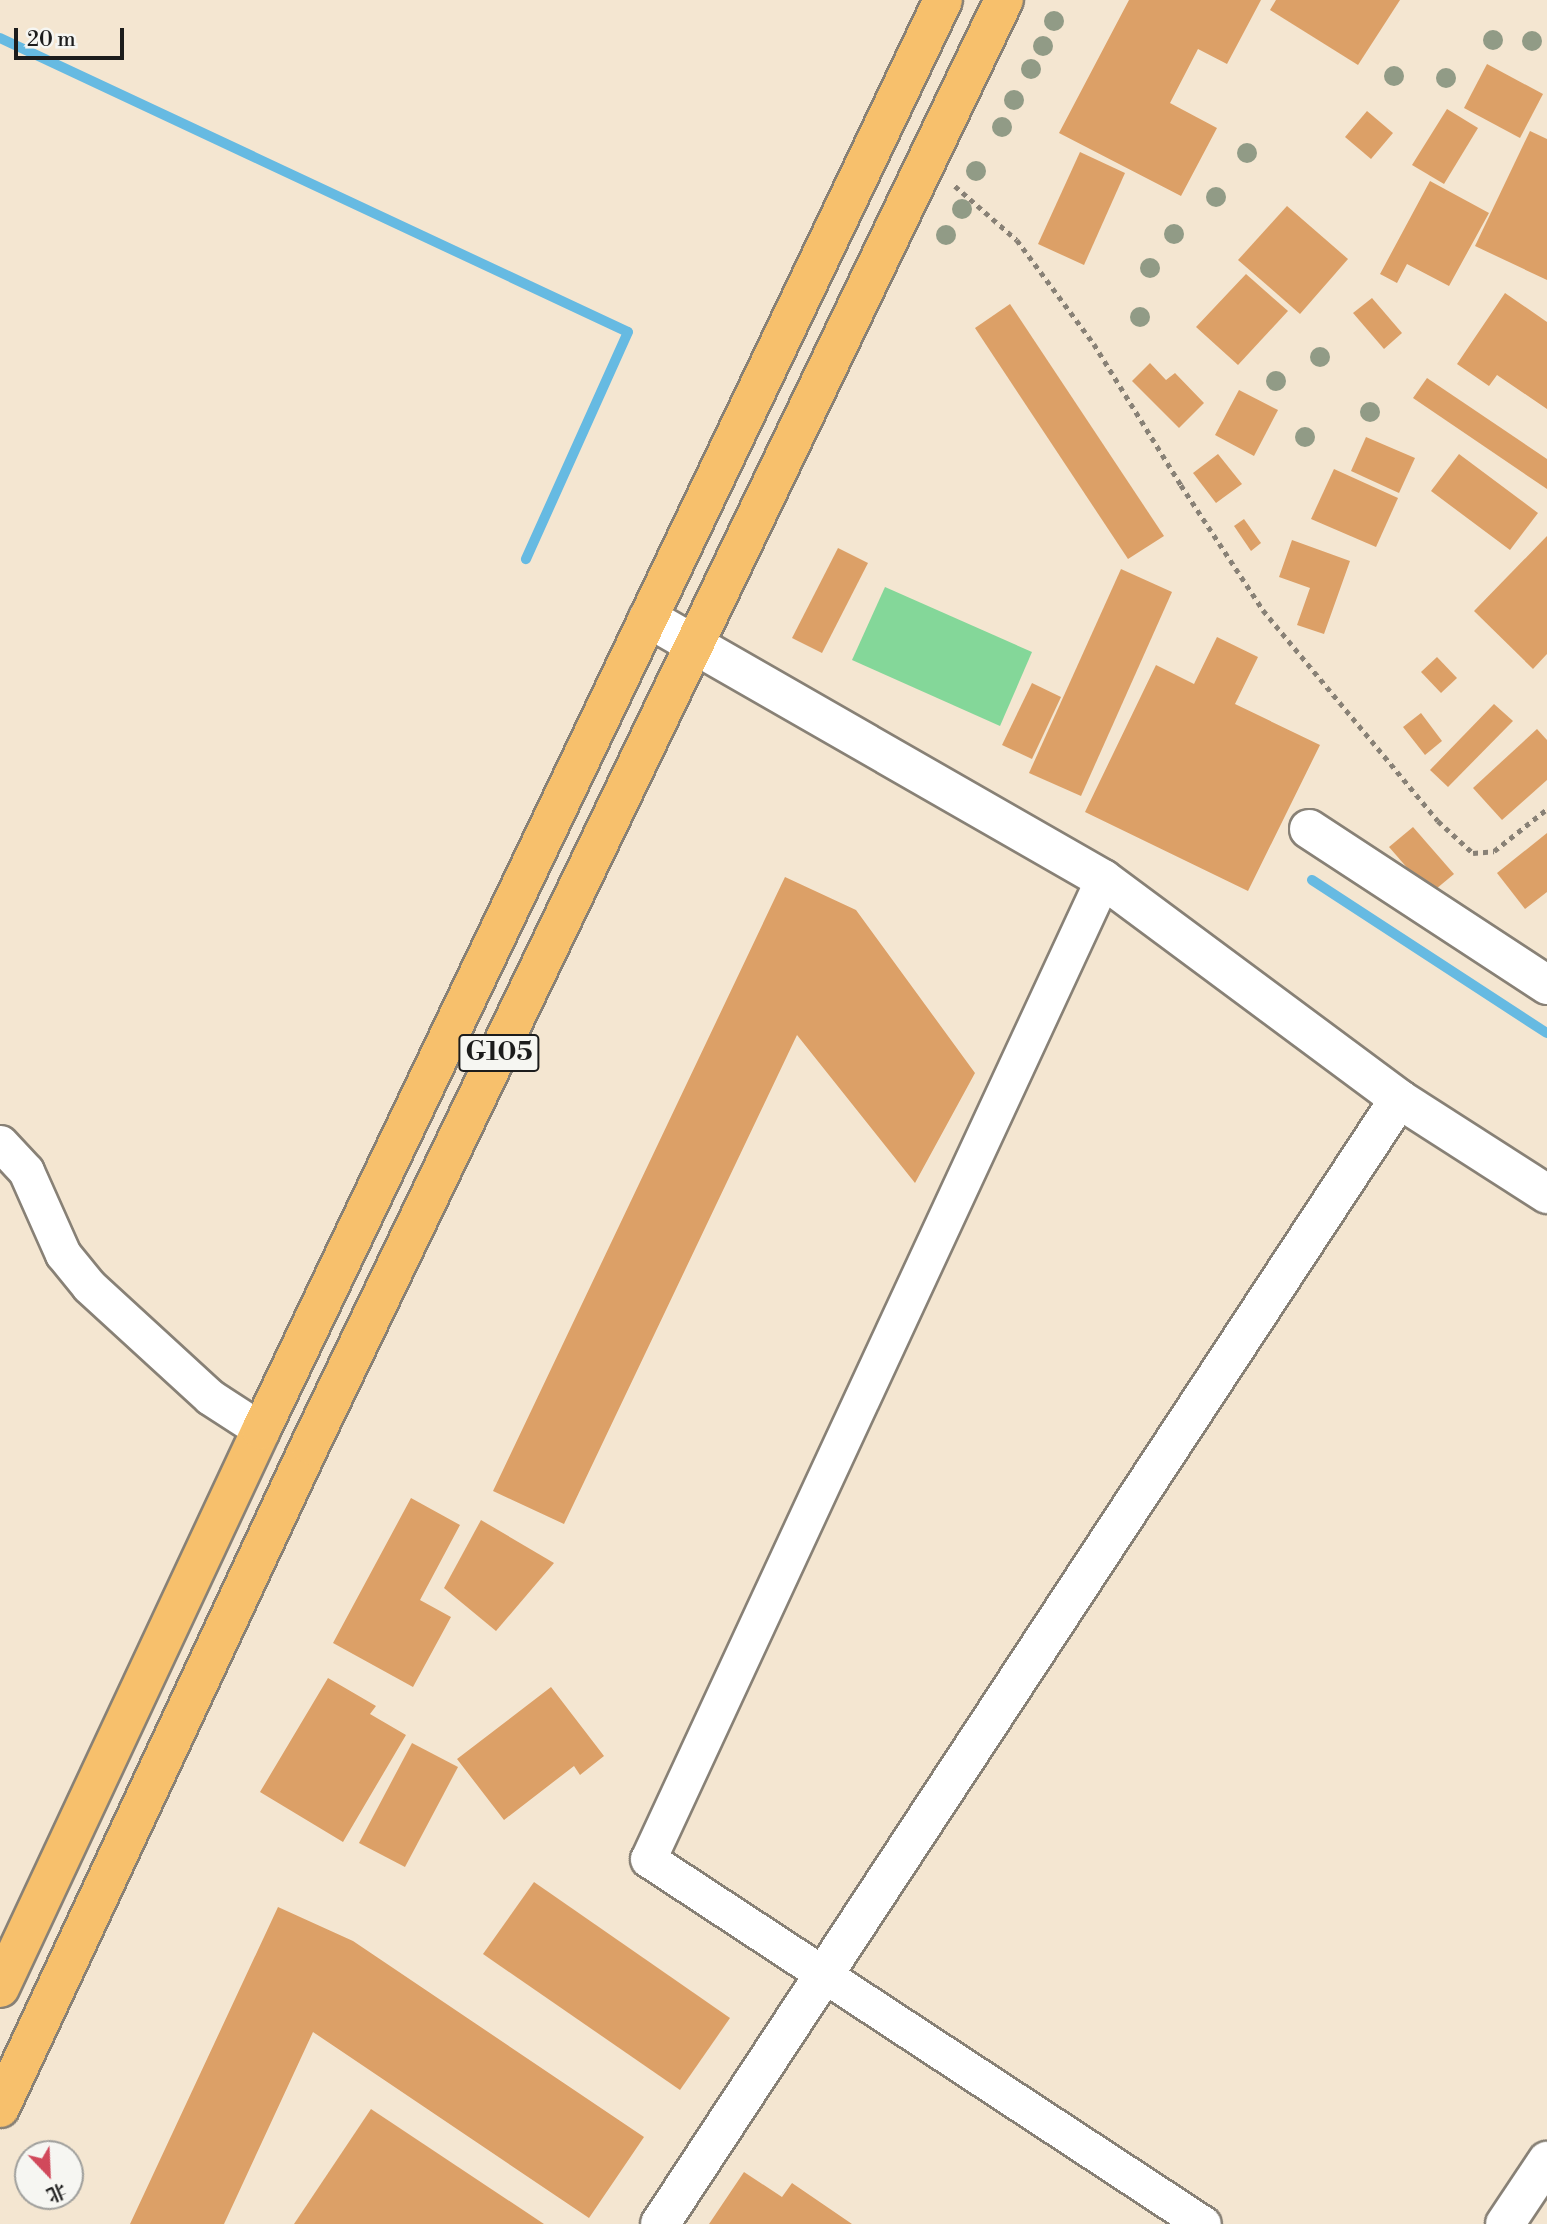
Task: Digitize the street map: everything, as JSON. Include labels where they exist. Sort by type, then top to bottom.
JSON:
[{"type":"highway","name":"G105","points":[[0,1988],[261,1430],[943,0]]},
{"type":"highway","name":"G105","points":[[0,2108],[310,1445],[1004,0]]},
{"type":"street","points":[[648,618],[1103,879],[1399,1099],[1547,1194]]},
{"type":"street","points":[[1309,829],[1547,985]]},
{"type":"street","points":[[1103,879],[648,1858],[1203,2224]]},
{"type":"street","points":[[660,2224],[1399,1099]]},
{"type":"street","points":[[0,1143],[26,1171],[63,1254],[89,1286],[211,1397],[261,1430]]},
{"type":"street","points":[[1505,2224],[1547,2161]]},
{"type":"path","points":[[928,163],[1017,240],[1094,344],[1181,485],[1263,610],[1438,821],[1473,853],[1494,851],[1547,809]]},
{"type":"green space","points":[[885,587],[1032,652],[1000,726],[852,660]]},
{"type":"building","points":[[1129,0],[1261,0],[1227,64],[1198,49],[1170,103],[1217,128],[1181,196],[1059,133]]},
{"type":"building","points":[[1276,0],[1400,0],[1358,65],[1270,10]]},
{"type":"building","points":[[1487,64],[1543,94],[1520,138],[1464,108]]},
{"type":"building","points":[[1447,109],[1478,128],[1444,184],[1412,165]]},
{"type":"building","points":[[1367,111],[1393,133],[1371,159],[1345,137]]},
{"type":"building","points":[[1530,131],[1547,139],[1547,280],[1475,246]]},
{"type":"building","points":[[1080,152],[1125,173],[1084,265],[1038,244]]},
{"type":"building","points":[[1430,181],[1489,213],[1449,286],[1407,264],[1397,283],[1380,274]]},
{"type":"building","points":[[1287,206],[1348,259],[1300,314],[1238,260]]},
{"type":"building","points":[[1246,274],[1288,311],[1238,365],[1196,327]]},
{"type":"building","points":[[1505,293],[1547,322],[1547,409],[1497,375],[1489,386],[1457,364]]},
{"type":"building","points":[[1372,298],[1402,333],[1384,349],[1353,313]]},
{"type":"building","points":[[1010,304],[1164,536],[1128,559],[975,328]]},
{"type":"building","points":[[1150,363],[1166,380],[1175,373],[1204,403],[1179,428],[1132,381]]},
{"type":"building","points":[[1427,378],[1547,459],[1547,489],[1413,398]]},
{"type":"building","points":[[1239,390],[1278,410],[1254,456],[1215,435]]},
{"type":"building","points":[[1366,437],[1415,458],[1399,493],[1351,471]]},
{"type":"building","points":[[1218,454],[1242,484],[1216,503],[1193,473]]},
{"type":"building","points":[[1459,454],[1538,513],[1510,550],[1431,491]]},
{"type":"building","points":[[1334,469],[1398,498],[1376,547],[1311,519]]},
{"type":"building","points":[[1244,519],[1261,543],[1251,551],[1234,526]]},
{"type":"building","points":[[1547,536],[1547,654],[1533,669],[1474,611]]},
{"type":"building","points":[[1292,540],[1350,561],[1324,634],[1297,625],[1310,588],[1279,577]]},
{"type":"building","points":[[838,548],[868,563],[822,653],[792,638]]},
{"type":"building","points":[[1121,569],[1172,592],[1081,796],[1029,773]]},
{"type":"building","points":[[1217,637],[1258,657],[1235,704],[1320,745],[1248,891],[1085,812],[1156,665],[1194,684]]},
{"type":"building","points":[[1437,657],[1457,678],[1441,693],[1421,672]]},
{"type":"building","points":[[1032,683],[1061,697],[1032,759],[1002,745]]},
{"type":"building","points":[[1494,704],[1513,721],[1448,787],[1430,770]]},
{"type":"building","points":[[1421,713],[1442,741],[1425,755],[1403,727]]},
{"type":"building","points":[[1537,729],[1547,740],[1547,780],[1502,820],[1473,788]]},
{"type":"building","points":[[1413,827],[1454,874],[1430,894],[1389,847]]},
{"type":"building","points":[[1547,833],[1547,892],[1525,909],[1497,873]]},
{"type":"building","points":[[785,877],[856,910],[975,1073],[915,1183],[797,1035],[564,1524],[493,1491]]},
{"type":"building","points":[[411,1498],[460,1525],[420,1600],[451,1617],[413,1687],[333,1643]]},
{"type":"building","points":[[481,1520],[554,1563],[496,1631],[444,1588]]},
{"type":"building","points":[[328,1678],[376,1706],[370,1714],[406,1735],[343,1842],[260,1792]]},
{"type":"building","points":[[551,1687],[604,1756],[580,1775],[574,1766],[504,1820],[457,1759]]},
{"type":"building","points":[[412,1743],[458,1767],[405,1867],[359,1843]]},
{"type":"building","points":[[534,1882],[730,2018],[680,2090],[483,1954]]},
{"type":"building","points":[[278,1907],[353,1941],[644,2137],[589,2218],[313,2032],[224,2224],[130,2224]]},
{"type":"building","points":[[371,2109],[544,2224],[294,2224]]},
{"type":"building","points":[[744,2172],[782,2197],[792,2183],[852,2224],[709,2224]]},
{"type":"waterway","points":[[0,38],[628,332],[526,559]]},
{"type":"waterway","points":[[1312,880],[1547,1033]]}]
